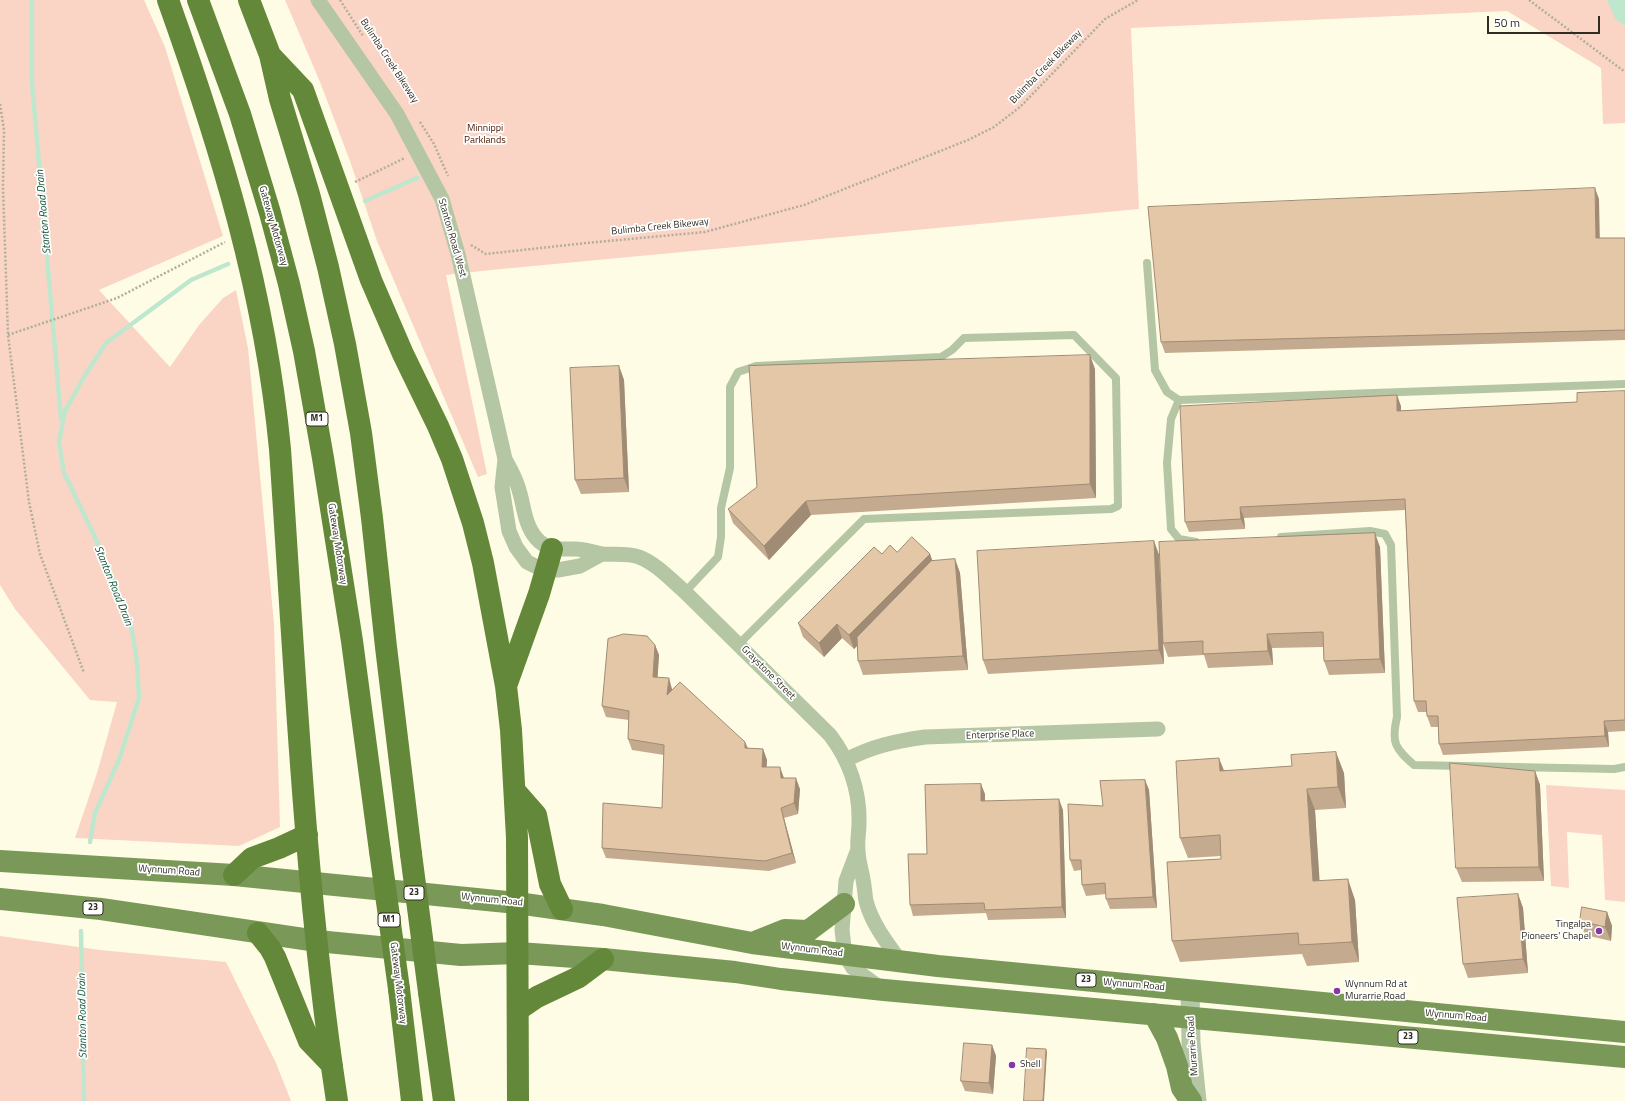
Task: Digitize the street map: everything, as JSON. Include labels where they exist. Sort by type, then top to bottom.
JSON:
[{"type":"highway","points":[[168,0],[226,171],[251,269],[269,357],[280,449],[311,883],[337,1101]]},
{"type":"highway","name":"Gateway Motorway","points":[[198,0],[240,114],[266,199],[289,284],[304,351],[323,458],[352,641],[412,1101]]},
{"type":"highway","points":[[249,0],[270,55],[280,99],[309,194],[328,267],[345,344],[361,433],[411,854],[444,1101]]},
{"type":"highway","points":[[270,55],[303,90],[371,280],[400,347],[452,459],[473,523],[483,563],[506,686],[511,730],[515,791],[517,844],[518,1101]]},
{"type":"highway","points":[[506,686],[552,549]]},
{"type":"highway","points":[[515,791],[536,815],[550,884],[562,909]]},
{"type":"highway","points":[[234,875],[252,858],[307,835]]},
{"type":"highway","points":[[258,933],[275,957],[309,1041],[332,1065]]},
{"type":"highway","points":[[518,1010],[536,998],[579,977],[603,959]]},
{"type":"main road","name":"Wynnum Road","points":[[0,861],[234,875],[517,902],[618,917],[752,943],[901,962],[1625,1032]]},
{"type":"main road","name":"23","points":[[0,899],[101,909],[317,941],[461,955],[518,953],[603,959],[734,972],[781,979],[884,990],[1625,1058]]},
{"type":"main road","points":[[752,943],[785,930],[808,930],[844,904]]},
{"type":"main road","points":[[1154,1014],[1167,1038],[1177,1066],[1182,1088],[1191,1101]]},
{"type":"street","name":"Stanton Road West","points":[[318,0],[397,114],[442,198],[458,254],[505,459],[517,484],[528,524],[532,532],[542,544],[552,549]]},
{"type":"street","name":"Stanton Road West","points":[[505,459],[502,487],[512,539],[519,552],[527,562],[546,570]]},
{"type":"street","name":"Graystone Street","points":[[552,549],[576,549],[602,554],[628,554],[639,557],[662,571],[740,644],[830,735],[840,747],[846,760],[859,805],[858,851],[866,901],[872,918],[881,935],[901,962]]},
{"type":"street","name":"Graystone Street","points":[[546,570],[558,570],[580,566],[602,554]]},
{"type":"street","name":"Enterprise Place","points":[[846,760],[880,745],[925,737],[1158,729]]},
{"type":"street","name":"Graystone Street","points":[[858,851],[846,881],[842,935],[845,954],[853,968],[859,974],[884,990]]},
{"type":"street","name":"Murarrie Road","points":[[1190,990],[1191,1042],[1197,1101]]},
{"type":"lane","points":[[1147,263],[1155,370],[1167,392],[1179,400],[1625,384]]},
{"type":"lane","points":[[685,592],[718,557],[722,537],[721,508],[730,468],[730,387],[738,372],[756,366],[941,357],[952,350],[964,338],[1074,335],[1116,378],[1118,506],[1111,509],[864,519],[740,644]]},
{"type":"lane","points":[[1179,400],[1171,419],[1167,463],[1171,529],[1179,539],[1199,543],[1207,542]]},
{"type":"lane","points":[[1269,538],[1370,531],[1385,534],[1391,545],[1397,717],[1394,732],[1398,751],[1414,765],[1614,769],[1625,767]]},
{"type":"path","name":"Bulimba Creek Bikeway","points":[[340,0],[367,42]]},
{"type":"path","name":"Bulimba Creek Bikeway","points":[[469,239],[471,246],[486,254],[515,252],[586,243],[705,232],[804,205],[968,140],[994,127],[1020,107],[1104,19],[1138,0]]},
{"type":"path","points":[[1529,0],[1625,72]]},
{"type":"path","points":[[0,104],[4,130],[3,188],[8,335],[29,502],[40,554],[84,673]]},
{"type":"path","name":"Bulimba Creek Bikeway","points":[[417,118],[434,144],[451,183]]},
{"type":"path","points":[[353,182],[434,144]]},
{"type":"path","points":[[8,335],[117,298],[224,242]]},
{"type":"green space","points":[[0,0],[144,0],[165,47],[223,236],[99,290],[170,367],[199,325],[223,298],[236,290],[248,348],[274,624],[280,827],[239,846],[75,838],[97,773],[117,702],[90,700],[15,609],[0,585]]},
{"type":"green space","name":"Minnippi Parklands","points":[[285,0],[1625,0],[1625,123],[1603,124],[1601,68],[1507,11],[1131,28],[1139,209],[446,275],[487,474],[478,477],[377,241],[350,161],[320,82]]},
{"type":"green space","points":[[1546,785],[1625,790],[1625,902],[1605,900],[1602,835],[1567,832],[1569,888],[1551,886]]},
{"type":"green space","points":[[0,936],[100,950],[226,962],[276,1063],[291,1101],[0,1101]]},
{"type":"shaded area","points":[[1607,0],[1625,0],[1625,26],[1615,18]]},
{"type":"building","points":[[1595,188],[1596,238],[1625,238],[1625,330],[1161,342],[1148,207]]},
{"type":"building","points":[[1090,355],[1090,484],[806,501],[764,546],[728,509],[757,487],[749,366]]},
{"type":"building","points":[[619,366],[624,478],[575,480],[570,368]]},
{"type":"building","points":[[1625,391],[1625,720],[1604,721],[1605,736],[1439,744],[1438,716],[1427,716],[1426,701],[1414,701],[1405,499],[1240,507],[1241,519],[1185,522],[1180,406],[1397,395],[1397,411],[1577,402],[1577,393]]},
{"type":"building","points":[[1375,533],[1380,659],[1324,661],[1323,632],[1267,634],[1268,651],[1203,654],[1203,641],[1163,643],[1159,542]]},
{"type":"building","points":[[912,537],[930,554],[849,635],[837,624],[819,643],[798,623],[874,547],[882,554],[890,545],[897,552]]},
{"type":"building","points":[[1154,541],[1159,650],[983,660],[977,551]]},
{"type":"building","points":[[955,559],[963,656],[858,661],[857,637],[931,561]]},
{"type":"building","points":[[624,634],[647,636],[655,645],[653,677],[669,678],[667,695],[680,682],[745,742],[745,748],[763,749],[762,767],[780,767],[781,778],[796,778],[794,803],[781,808],[792,853],[765,861],[602,848],[603,803],[662,808],[664,745],[628,739],[629,711],[602,706],[608,639]]},
{"type":"building","points":[[1336,752],[1338,787],[1307,789],[1313,881],[1348,879],[1352,942],[1299,945],[1298,933],[1172,941],[1167,862],[1221,859],[1220,835],[1180,838],[1176,761],[1219,758],[1220,771],[1292,766],[1291,755]]},
{"type":"building","points":[[1450,763],[1535,771],[1539,867],[1456,868]]},
{"type":"building","points":[[1145,780],[1153,897],[1106,899],[1105,883],[1082,885],[1081,860],[1070,860],[1068,804],[1103,806],[1100,781]]},
{"type":"building","points":[[981,784],[981,801],[1059,799],[1062,907],[985,910],[984,903],[910,905],[908,854],[927,854],[925,785]]},
{"type":"building","points":[[1518,894],[1523,959],[1463,964],[1457,898]]},
{"type":"building","points":[[1582,907],[1607,912],[1605,927],[1580,921]]},
{"type":"building","points":[[964,1043],[992,1045],[989,1083],[961,1081]]},
{"type":"building","points":[[1027,1048],[1046,1049],[1043,1101],[1024,1101]]},
{"type":"waterway","name":"Stanton Road Drain","points":[[32,0],[32,83],[61,419]]},
{"type":"waterway","points":[[365,201],[417,178]]},
{"type":"waterway","name":"Stanton Road Drain","points":[[90,842],[95,813],[119,760],[139,698],[137,662],[131,625],[94,535],[64,473],[59,442],[65,411],[84,377],[106,343],[191,280],[228,264]]},
{"type":"waterway","name":"Stanton Road Drain","points":[[81,931],[84,1101]]},
{"type":"place","name":"Tingalpa Pioneers' Chapel","points":[[1599,931]]},
{"type":"place","name":"Wynnum Rd at Murarrie Road","points":[[1337,991]]},
{"type":"place","name":"Shell","points":[[1012,1065]]}]
